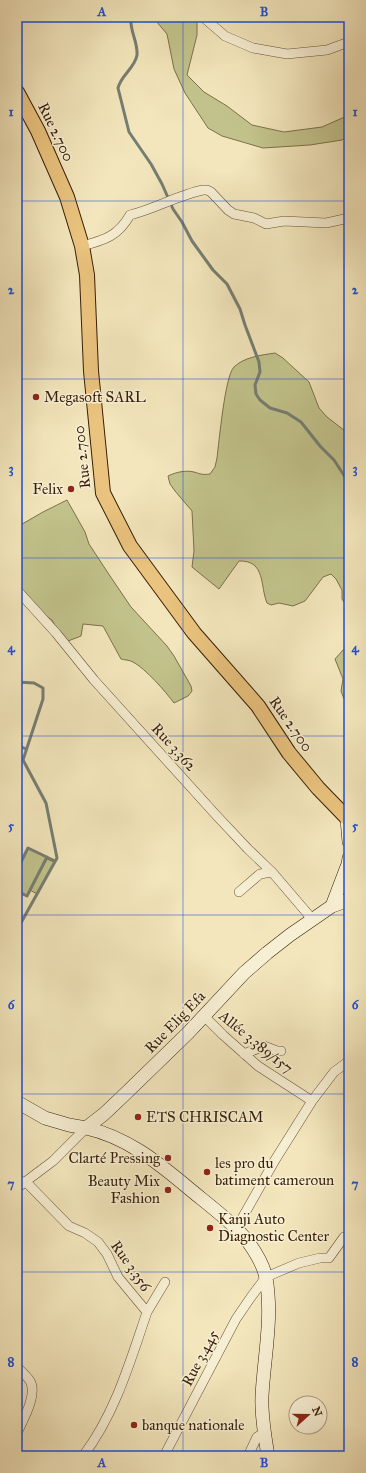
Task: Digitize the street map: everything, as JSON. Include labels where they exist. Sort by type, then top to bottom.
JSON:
[{"type":"main road","name":"Rue 2.700","points":[[17,92],[38,131],[67,197],[82,246],[86,275],[91,371],[103,493],[130,546],[194,633],[258,706],[290,753],[318,788],[348,819]]},
{"type":"main road","points":[[348,819],[349,842]]},
{"type":"main road","points":[[332,906],[349,858]]},
{"type":"main road","name":"Rue Elig Efa","points":[[86,1128],[122,1098],[204,1016],[244,973],[290,935],[332,906],[349,900]]},
{"type":"main road","points":[[17,1102],[45,1118],[116,1137],[141,1151],[168,1171],[236,1229],[248,1243],[258,1258],[266,1278],[269,1320],[262,1398],[268,1456]]},
{"type":"street","points":[[203,17],[225,36],[253,48],[287,54],[327,50],[349,42]]},
{"type":"street","points":[[82,246],[104,240],[114,235],[124,226],[130,215],[145,212],[172,200],[203,190],[211,192],[228,210],[234,214],[254,218],[266,224],[284,222],[326,223],[349,218]]},
{"type":"street","name":"Rue 3.362","points":[[17,590],[56,633],[94,680],[216,815],[272,872],[313,920]]},
{"type":"street","points":[[239,892],[260,874],[272,872]]},
{"type":"street","name":"Allée 3.389/157","points":[[204,1016],[244,1054],[276,1078],[312,1101]]},
{"type":"street","points":[[244,1054],[264,1046],[281,1051]]},
{"type":"street","points":[[236,1229],[275,1160],[312,1101],[334,1072],[349,1061]]},
{"type":"street","points":[[17,1188],[21,1181],[53,1161],[86,1128]]},
{"type":"street","name":"Rue 3.356","points":[[21,1181],[69,1226],[86,1233],[98,1242],[107,1254],[118,1277],[147,1312],[112,1408],[95,1440],[83,1456]]},
{"type":"street","points":[[266,1278],[299,1263],[320,1258],[329,1258],[344,1237]]},
{"type":"street","name":"Rue 3.445","points":[[164,1456],[236,1319],[266,1278]]},
{"type":"street","points":[[147,1312],[165,1282]]},
{"type":"street","points":[[17,1367],[30,1380],[33,1388],[32,1399],[17,1433]]},
{"type":"street","points":[[248,1456],[257,1437],[265,1432]]},
{"type":"green space","points":[[151,17],[197,17],[197,35],[187,75],[204,92],[227,106],[252,125],[284,132],[322,127],[349,115],[349,135],[342,140],[310,145],[263,148],[222,136],[208,128],[185,93],[174,69],[167,34]]},
{"type":"green space","points":[[275,353],[283,358],[309,382],[319,408],[327,417],[349,434],[349,610],[342,599],[342,590],[336,579],[331,574],[323,577],[305,601],[293,606],[279,603],[271,605],[267,603],[258,570],[254,565],[248,562],[239,561],[219,589],[192,567],[194,551],[192,511],[170,484],[168,476],[184,471],[210,474],[215,467],[225,395],[234,367],[253,357]]},
{"type":"green space","points":[[67,500],[85,532],[89,544],[131,607],[167,646],[174,656],[191,686],[192,691],[188,696],[174,703],[143,669],[132,661],[121,659],[103,626],[83,624],[81,636],[68,641],[60,635],[52,620],[39,611],[17,588],[17,527]]},
{"type":"green space","points":[[349,646],[349,700],[344,699],[341,691],[343,679],[335,659],[344,649]]},
{"type":"green space","points":[[28,848],[47,857],[27,896],[17,891],[17,870]]},
{"type":"green space","points":[[47,859],[54,862],[37,894],[30,890]]},
{"type":"waterway","points":[[131,17],[131,26],[137,55],[134,64],[122,79],[118,88],[129,132],[151,164],[173,209],[192,241],[213,270],[227,284],[240,309],[259,362],[260,372],[255,385],[256,394],[260,400],[270,408],[287,413],[301,422],[320,446],[334,460],[349,483]]},
{"type":"waterway","points":[[17,682],[34,683],[43,688],[43,699],[23,760],[46,803],[57,858],[17,930]]},
{"type":"waterway","points":[[17,745],[26,749]]},
{"type":"waterway","points":[[17,870],[28,848],[55,861]]},
{"type":"waterway","points":[[17,891],[27,896],[47,857]]},
{"type":"place","name":"Megasoft SARL","points":[[36,397]]},
{"type":"place","name":"Felix","points":[[71,489]]},
{"type":"place","name":"ETS CHRISCAM","points":[[138,1117]]},
{"type":"place","name":"Clarté Pressing","points":[[168,1158]]},
{"type":"place","name":"les pro du batiment cameroun","points":[[207,1172]]},
{"type":"place","name":"Beauty Mix Fashion","points":[[168,1190]]},
{"type":"place","name":"Kanji Auto Diagnostic Center","points":[[210,1228]]},
{"type":"place","name":"banque nationale","points":[[134,1425]]}]
